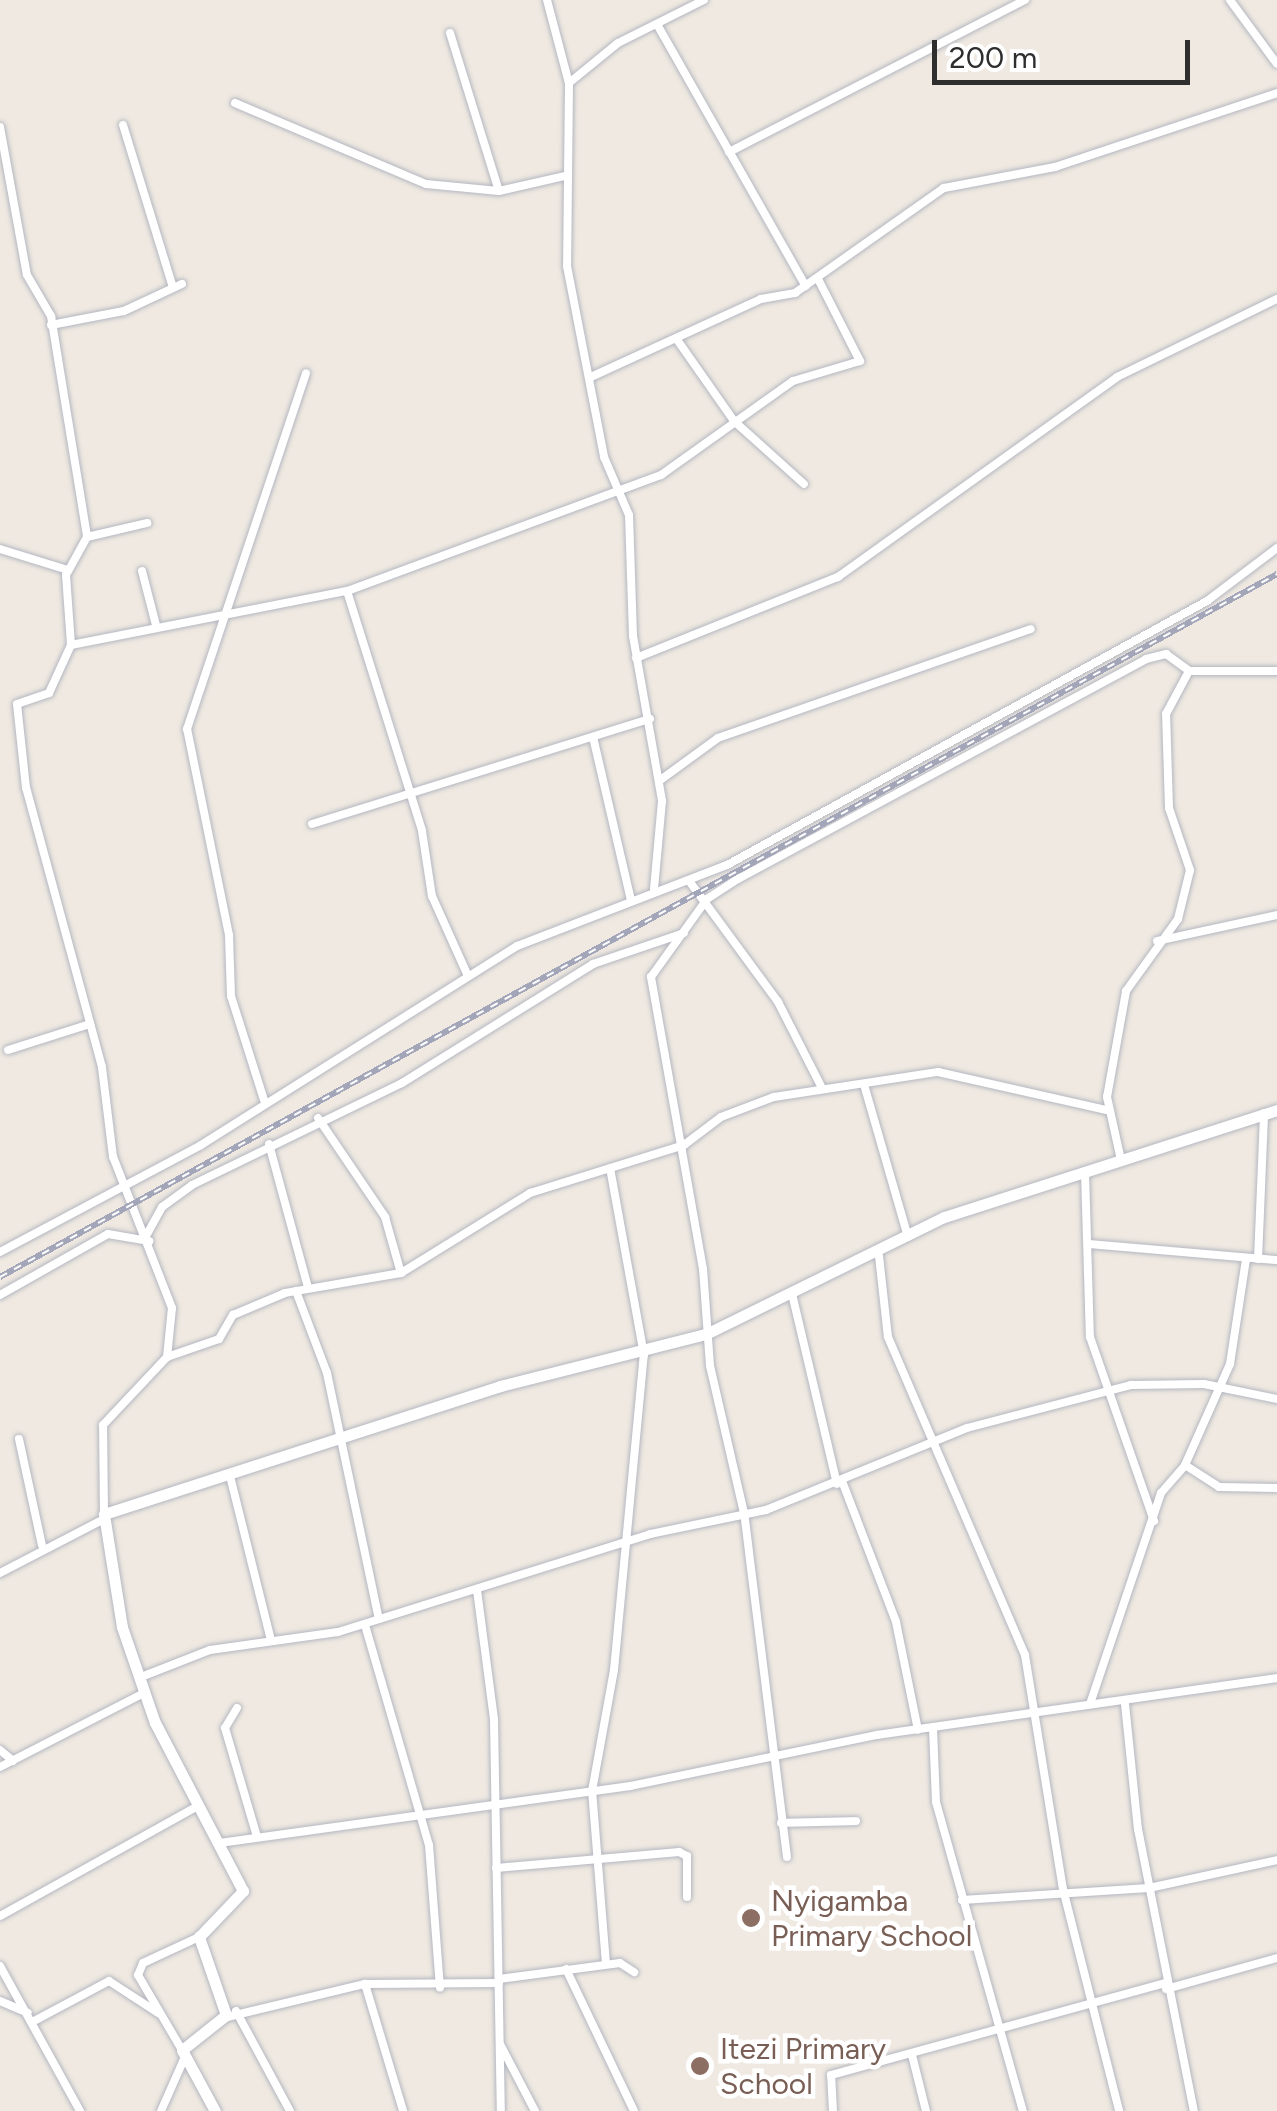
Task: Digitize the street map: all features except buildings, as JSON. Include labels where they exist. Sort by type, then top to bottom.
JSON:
[{"type":"street","points":[[547,0],[569,83],[567,266],[592,376],[604,457],[621,491],[636,658],[659,782],[654,889]]},
{"type":"street","points":[[569,83],[618,43],[704,0]]},
{"type":"street","points":[[729,152],[1026,0]]},
{"type":"street","points":[[1230,0],[1277,64]]},
{"type":"street","points":[[658,26],[806,286]]},
{"type":"street","points":[[450,33],[499,191]]},
{"type":"street","points":[[592,376],[818,280],[944,188],[1055,167],[1277,92]]},
{"type":"street","points":[[236,103],[401,178],[499,191],[565,176]]},
{"type":"street","points":[[51,324],[124,311],[177,286],[123,125]]},
{"type":"street","points":[[0,127],[27,275],[51,324],[87,536],[68,570],[71,645],[48,694],[20,702],[16,715],[41,859],[90,1024],[124,1184],[172,1308],[167,1357]]},
{"type":"street","points":[[71,645],[226,610],[347,590],[662,475],[793,381],[860,361],[818,280]]},
{"type":"street","points":[[636,658],[838,577],[1118,376],[1277,298]]},
{"type":"street","points":[[678,340],[734,421],[804,484]]},
{"type":"street","points":[[264,1100],[230,996],[229,935],[186,748],[226,610],[306,373]]},
{"type":"street","points":[[87,536],[147,522]]},
{"type":"street","points":[[0,1252],[124,1184],[467,974],[654,889],[690,882],[1206,601],[1277,548]]},
{"type":"street","points":[[0,549],[68,570]]},
{"type":"street","points":[[142,571],[156,625]]},
{"type":"street","points":[[347,590],[409,796],[432,896],[467,974]]},
{"type":"street","points":[[659,782],[718,738],[1031,629]]},
{"type":"street","points":[[787,1858],[744,1513],[706,1334],[684,1145],[651,977],[706,899],[1146,659],[1166,654],[1189,671],[1277,671]]},
{"type":"street","points":[[1120,1160],[1107,1110],[1126,991],[1157,941],[1178,919],[1190,870],[1170,808],[1165,725],[1189,671]]},
{"type":"street","points":[[312,824],[650,720]]},
{"type":"street","points":[[593,738],[631,900]]},
{"type":"street","points":[[690,882],[778,1002],[821,1086]]},
{"type":"street","points":[[1157,941],[1274,916],[1277,906]]},
{"type":"street","points":[[147,1238],[170,1200],[318,1118],[402,1083],[593,964],[685,933]]},
{"type":"street","points":[[8,1050],[90,1024]]},
{"type":"street","points":[[208,2108],[139,1969],[199,1937],[243,1895],[141,1678],[104,1516],[103,1425],[167,1357],[219,1339],[238,1312],[308,1288],[401,1273],[530,1193],[684,1145],[721,1117],[821,1086],[865,1088],[938,1072],[1107,1110]]},
{"type":"street","points":[[865,1088],[909,1240]]},
{"type":"street","points":[[0,1573],[42,1545],[104,1516],[500,1386],[644,1355],[706,1334],[792,1298],[909,1240],[944,1218],[1270,1111],[1258,1259]]},
{"type":"street","points":[[318,1118],[386,1217],[401,1273]]},
{"type":"street","points":[[269,1144],[308,1288]]},
{"type":"street","points":[[606,1964],[592,1860],[592,1791],[627,1543],[644,1355],[610,1168]]},
{"type":"street","points":[[1086,1172],[1090,1336],[1156,1528]]},
{"type":"street","points":[[0,1295],[108,1234],[147,1238]]},
{"type":"street","points":[[1090,1244],[1277,1260]]},
{"type":"street","points":[[878,1256],[888,1337],[930,1448],[1002,1597],[1036,1713],[1063,1889],[1088,2005],[1118,2111]]},
{"type":"street","points":[[1090,1704],[1156,1528],[1162,1493],[1185,1465],[1220,1387],[1246,1260]]},
{"type":"street","points":[[296,1291],[340,1436],[379,1619]]},
{"type":"street","points":[[792,1298],[839,1483],[896,1622],[918,1730]]},
{"type":"street","points":[[141,1678],[210,1650],[365,1625],[627,1543],[744,1513],[839,1483],[930,1448],[967,1428],[1112,1391],[1220,1387],[1277,1399]]},
{"type":"street","points":[[19,1438],[42,1545]]},
{"type":"street","points":[[1185,1465],[1219,1487],[1277,1488]]},
{"type":"street","points":[[230,1476],[272,1641]]},
{"type":"street","points":[[477,1590],[479,1653],[493,1695],[490,1805],[496,1868],[501,2111]]},
{"type":"street","points":[[365,1625],[432,1864],[440,1988]]},
{"type":"street","points":[[220,1843],[592,1791],[918,1730],[1090,1704],[1125,1704],[1277,1678]]},
{"type":"street","points":[[0,1768],[146,1692]]},
{"type":"street","points":[[1125,1704],[1149,1888],[1194,2111]]},
{"type":"street","points":[[237,1708],[226,1728],[257,1837]]},
{"type":"street","points":[[933,1728],[936,1802],[1022,2111]]},
{"type":"street","points":[[0,1750],[13,1761]]},
{"type":"street","points":[[0,1916],[198,1806]]},
{"type":"street","points":[[782,1822],[856,1822]]},
{"type":"street","points":[[496,1868],[685,1854],[687,1898]]},
{"type":"street","points":[[962,1900],[1063,1889],[1149,1888],[1277,1860]]},
{"type":"street","points":[[199,1937],[223,2018]]},
{"type":"street","points":[[833,2111],[831,2074],[1277,1958]]},
{"type":"street","points":[[161,2111],[183,2054],[236,2011],[365,1984],[440,1988],[606,1964],[634,1972]]},
{"type":"street","points":[[0,1966],[32,2017],[80,2111]]},
{"type":"street","points":[[566,1969],[634,2111]]},
{"type":"street","points":[[32,2017],[109,1981],[161,2015]]},
{"type":"street","points":[[365,1984],[403,2111]]},
{"type":"street","points":[[0,2000],[32,2017]]},
{"type":"street","points":[[236,2011],[290,2111]]},
{"type":"street","points":[[500,2044],[535,2111]]},
{"type":"street","points":[[912,2055],[926,2111]]},
{"type":"railway","points":[[0,1277],[1277,574]]},
{"type":"place","name":"Nyigamba Primary School","points":[[751,1918]]},
{"type":"place","name":"Itezi Primary School","points":[[700,2066]]}]
